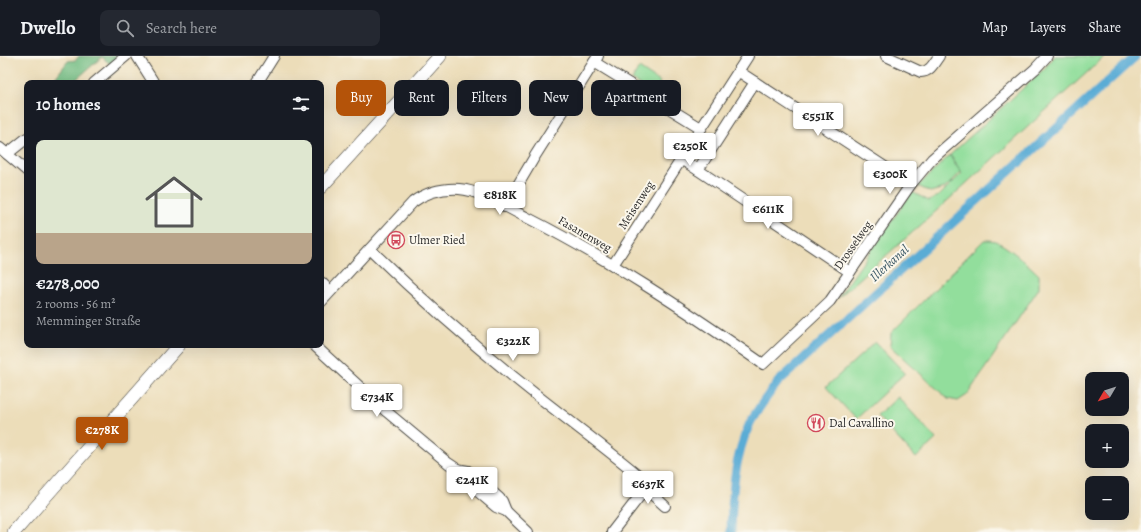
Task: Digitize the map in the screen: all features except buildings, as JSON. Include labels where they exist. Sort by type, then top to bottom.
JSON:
[{"type":"main road","points":[[324,184],[438,57]]},
{"type":"main road","points":[[14,532],[176,348]]},
{"type":"street","points":[[98,80],[126,56]]},
{"type":"street","points":[[137,56],[152,80]]},
{"type":"street","points":[[259,80],[274,56]]},
{"type":"street","name":"Meisenweg","points":[[613,265],[748,56]]},
{"type":"street","points":[[886,56],[921,72],[926,72],[939,56]]},
{"type":"street","name":"Drosselweg","points":[[763,364],[830,301],[911,184],[932,159],[1035,69],[1047,56]]},
{"type":"street","points":[[505,207],[537,152],[596,59],[701,128]]},
{"type":"street","points":[[738,71],[911,184]]},
{"type":"street","points":[[698,170],[755,82]]},
{"type":"street","points":[[24,140],[4,151],[24,168]]},
{"type":"street","points":[[682,159],[850,272]]},
{"type":"street","name":"Fasanenweg","points":[[324,298],[413,202],[431,192],[460,189],[484,197],[505,207],[555,232],[613,265],[708,326],[763,364]]},
{"type":"street","points":[[370,248],[413,290],[516,378],[619,458],[649,484],[612,532]]},
{"type":"street","points":[[324,285],[330,291]]},
{"type":"street","points":[[317,348],[387,412],[448,463],[457,469],[468,471],[498,497],[502,501],[506,512],[528,532]]},
{"type":"street","points":[[645,488],[665,506]]},
{"type":"green space","points":[[79,56],[116,56],[118,58],[110,64],[102,57],[75,80],[54,80],[68,61],[76,60]]},
{"type":"green space","points":[[1055,56],[1105,56],[922,224],[838,298],[912,192],[929,201],[940,195],[962,173],[950,155],[1044,69]]},
{"type":"green space","points":[[639,68],[657,80],[632,80]]},
{"type":"green space","points":[[950,155],[961,172],[945,188],[930,192],[918,186]]},
{"type":"green space","points":[[984,240],[992,240],[997,242],[1009,249],[1026,263],[1039,275],[1039,288],[967,395],[958,401],[948,399],[890,346],[891,333]]},
{"type":"green space","points":[[875,342],[905,373],[856,419],[826,387]]},
{"type":"green space","points":[[898,397],[936,439],[916,458],[877,416]]},
{"type":"waterway","name":"Illerkanal","points":[[731,532],[733,490],[740,449],[753,417],[778,382],[1136,56]]},
{"type":"place","name":"Ulmer Ried","points":[[396,240]]},
{"type":"place","name":"Dal Cavallino","points":[[816,423]]}]
